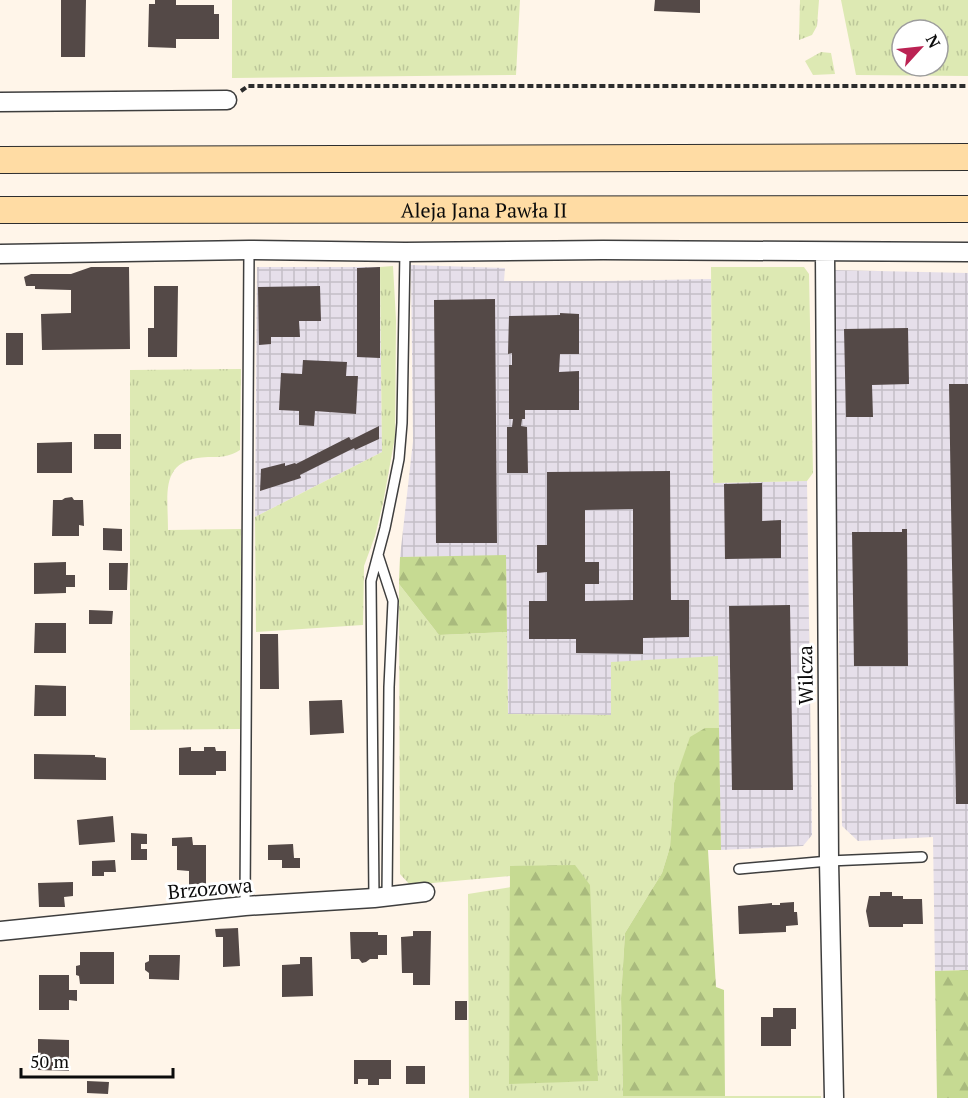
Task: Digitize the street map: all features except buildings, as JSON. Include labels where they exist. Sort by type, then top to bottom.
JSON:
[{"type":"main road","points":[[0,160],[968,158]]},
{"type":"main road","name":"Aleja Jana Pawła II","points":[[0,210],[968,209]]},
{"type":"street","points":[[0,102],[227,100]]},
{"type":"street","points":[[0,254],[249,250],[968,252]]},
{"type":"street","name":"Wilcza","points":[[825,253],[834,1097]]},
{"type":"street","name":"Brzozowa","points":[[0,931],[246,906],[425,892]]},
{"type":"lane","points":[[246,906],[249,250]]},
{"type":"lane","points":[[381,897],[371,581],[399,459],[402,423],[405,252]]},
{"type":"lane","points":[[378,555],[393,601],[381,897]]},
{"type":"lane","points":[[372,639],[391,646]]},
{"type":"lane","points":[[739,869],[830,861],[922,857]]},
{"type":"path","points":[[227,100],[248,86],[968,86]]},
{"type":"shaded area","points":[[411,265],[505,268],[504,281],[711,279],[713,483],[807,481],[812,835],[803,846],[721,850],[717,657],[611,715],[508,714],[506,556],[400,557],[413,441]]},
{"type":"shaded area","points":[[257,267],[380,267],[382,452],[255,517]]},
{"type":"shaded area","points":[[833,270],[968,273],[968,970],[935,971],[933,837],[858,841],[842,826]]},
{"type":"green space","points":[[232,0],[520,0],[516,75],[232,78]]},
{"type":"green space","points":[[800,0],[819,0],[817,26],[812,35],[799,40]]},
{"type":"green space","points":[[841,0],[968,0],[968,76],[950,76],[950,18],[890,18],[890,75],[856,75]]},
{"type":"green space","points":[[821,52],[831,53],[835,74],[813,75],[805,61]]},
{"type":"green space","points":[[393,266],[396,320],[395,437],[383,503],[375,536],[364,566],[363,625],[256,632],[255,517],[382,452],[380,267]]},
{"type":"green space","points":[[711,267],[804,267],[809,274],[813,473],[807,481],[713,483]]},
{"type":"green space","points":[[241,369],[240,450],[220,457],[192,459],[181,464],[174,471],[170,480],[167,503],[168,530],[241,529],[240,729],[130,730],[130,370]]},
{"type":"green space","points":[[506,555],[507,632],[439,635],[399,584],[400,557]]},
{"type":"green space","points":[[399,584],[439,635],[507,632],[508,714],[611,715],[611,662],[718,656],[719,728],[705,728],[683,761],[674,783],[670,847],[662,873],[625,933],[621,998],[623,1096],[821,1096],[821,1098],[469,1098],[468,894],[511,887],[509,1083],[598,1081],[510,867],[511,876],[410,885],[400,874]]},
{"type":"green space","points":[[705,728],[719,728],[721,850],[708,850],[716,987],[724,990],[725,1096],[623,1096],[621,998],[625,933],[662,873],[670,847],[674,783],[690,737]]},
{"type":"green space","points":[[575,865],[590,885],[598,1081],[509,1084],[510,866]]},
{"type":"green space","points":[[968,970],[968,1098],[937,1098],[935,971]]}]
